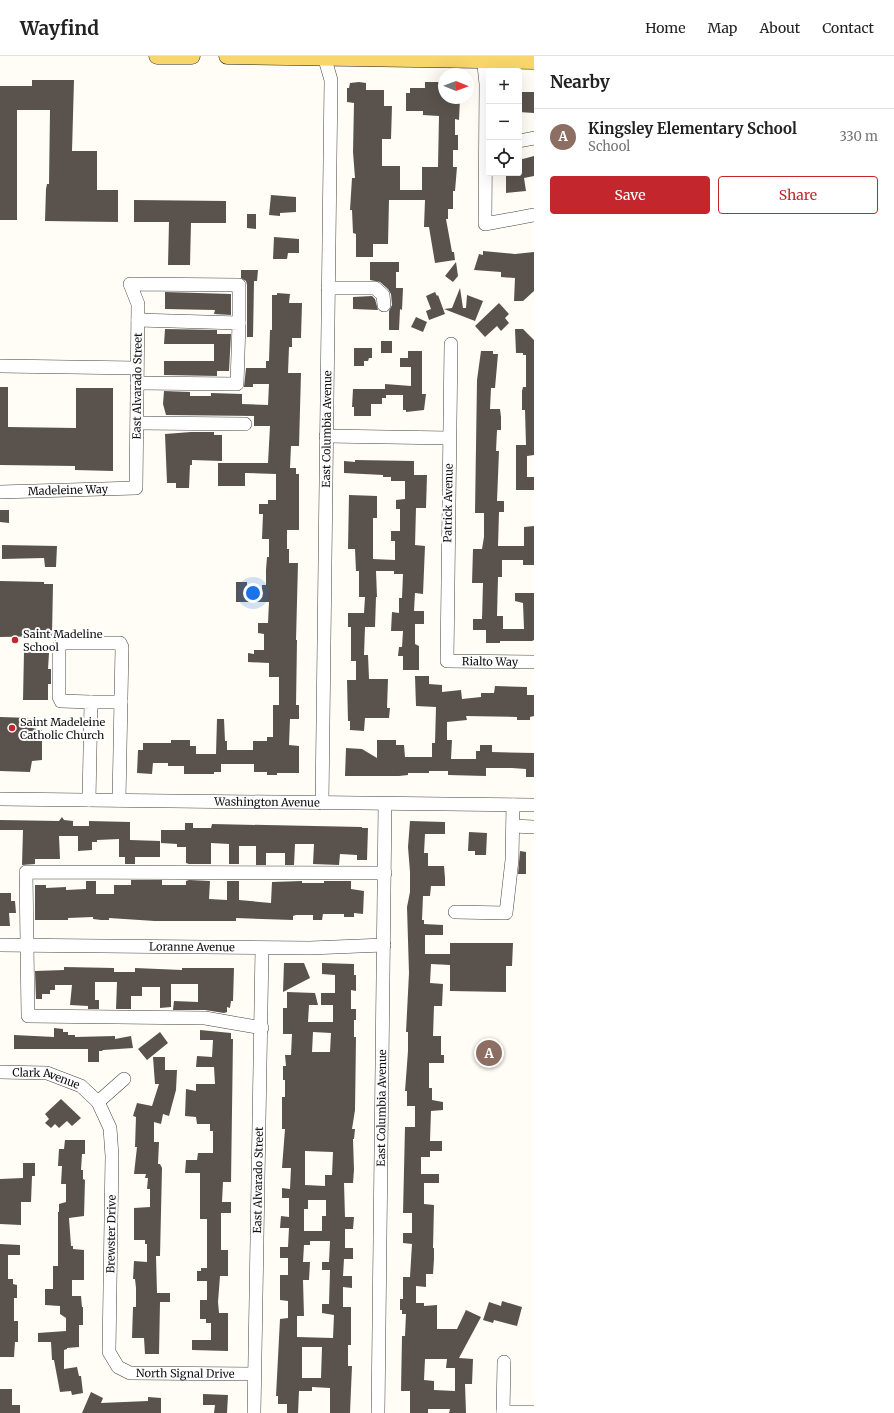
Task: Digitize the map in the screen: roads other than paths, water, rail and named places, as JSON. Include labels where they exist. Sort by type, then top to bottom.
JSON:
[{"type":"main road","points":[[157,56],[192,56]]},
{"type":"main road","points":[[226,56],[484,58],[534,61]]},
{"type":"street","name":"East Columbia Avenue","points":[[322,802],[331,80],[324,57]]},
{"type":"street","points":[[484,58],[487,140]]},
{"type":"street","points":[[522,140],[534,138]]},
{"type":"street","points":[[486,176],[485,224],[534,215]]},
{"type":"street","name":"East Alvarado Street","points":[[136,488],[138,304],[130,284],[239,285],[239,323]]},
{"type":"street","points":[[328,288],[374,288],[383,296],[384,305]]},
{"type":"street","points":[[137,383],[238,384],[239,323],[138,320]]},
{"type":"street","name":"Patrick Avenue","points":[[447,661],[450,344]]},
{"type":"street","points":[[0,366],[137,368]]},
{"type":"street","points":[[137,423],[244,424]]},
{"type":"street","points":[[326,436],[449,438]]},
{"type":"street","name":"Madeleine Way","points":[[0,492],[136,488]]},
{"type":"street","points":[[119,800],[121,702],[122,647],[120,643],[62,643],[59,646],[58,696],[61,701],[121,702]]},
{"type":"street","name":"Rialto Way","points":[[447,661],[534,662]]},
{"type":"street","points":[[89,800],[91,702]]},
{"type":"street","name":"Washington Avenue","points":[[0,799],[534,805]]},
{"type":"street","name":"East Columbia Avenue","points":[[378,1413],[385,804]]},
{"type":"street","points":[[455,912],[506,913],[512,860],[513,805]]},
{"type":"street","points":[[513,826],[534,827]]},
{"type":"street","points":[[262,1028],[205,1018],[28,1016],[26,872],[385,873]]},
{"type":"street","name":"Loranne Avenue","points":[[0,945],[310,948],[384,945]]},
{"type":"street","name":"East Alvarado Street","points":[[254,1413],[262,1028],[262,948]]},
{"type":"street","name":"Clark Avenue","points":[[0,1072],[47,1073],[81,1086],[98,1102]]},
{"type":"street","points":[[98,1102],[124,1079]]},
{"type":"street","name":"Brewster Drive","points":[[98,1102],[110,1128],[112,1156],[109,1352],[118,1367]]},
{"type":"street","points":[[504,1362],[503,1412],[534,1412]]},
{"type":"street","name":"North Signal Drive","points":[[118,1367],[130,1373],[254,1374]]},
{"type":"place","name":"Saint Madeline School","points":[[15,640]]},
{"type":"place","name":"Saint Madeleine Catholic Church","points":[[12,728]]},
{"type":"place","name":"Kingsley Elementary School","points":[[489,1053]]}]
